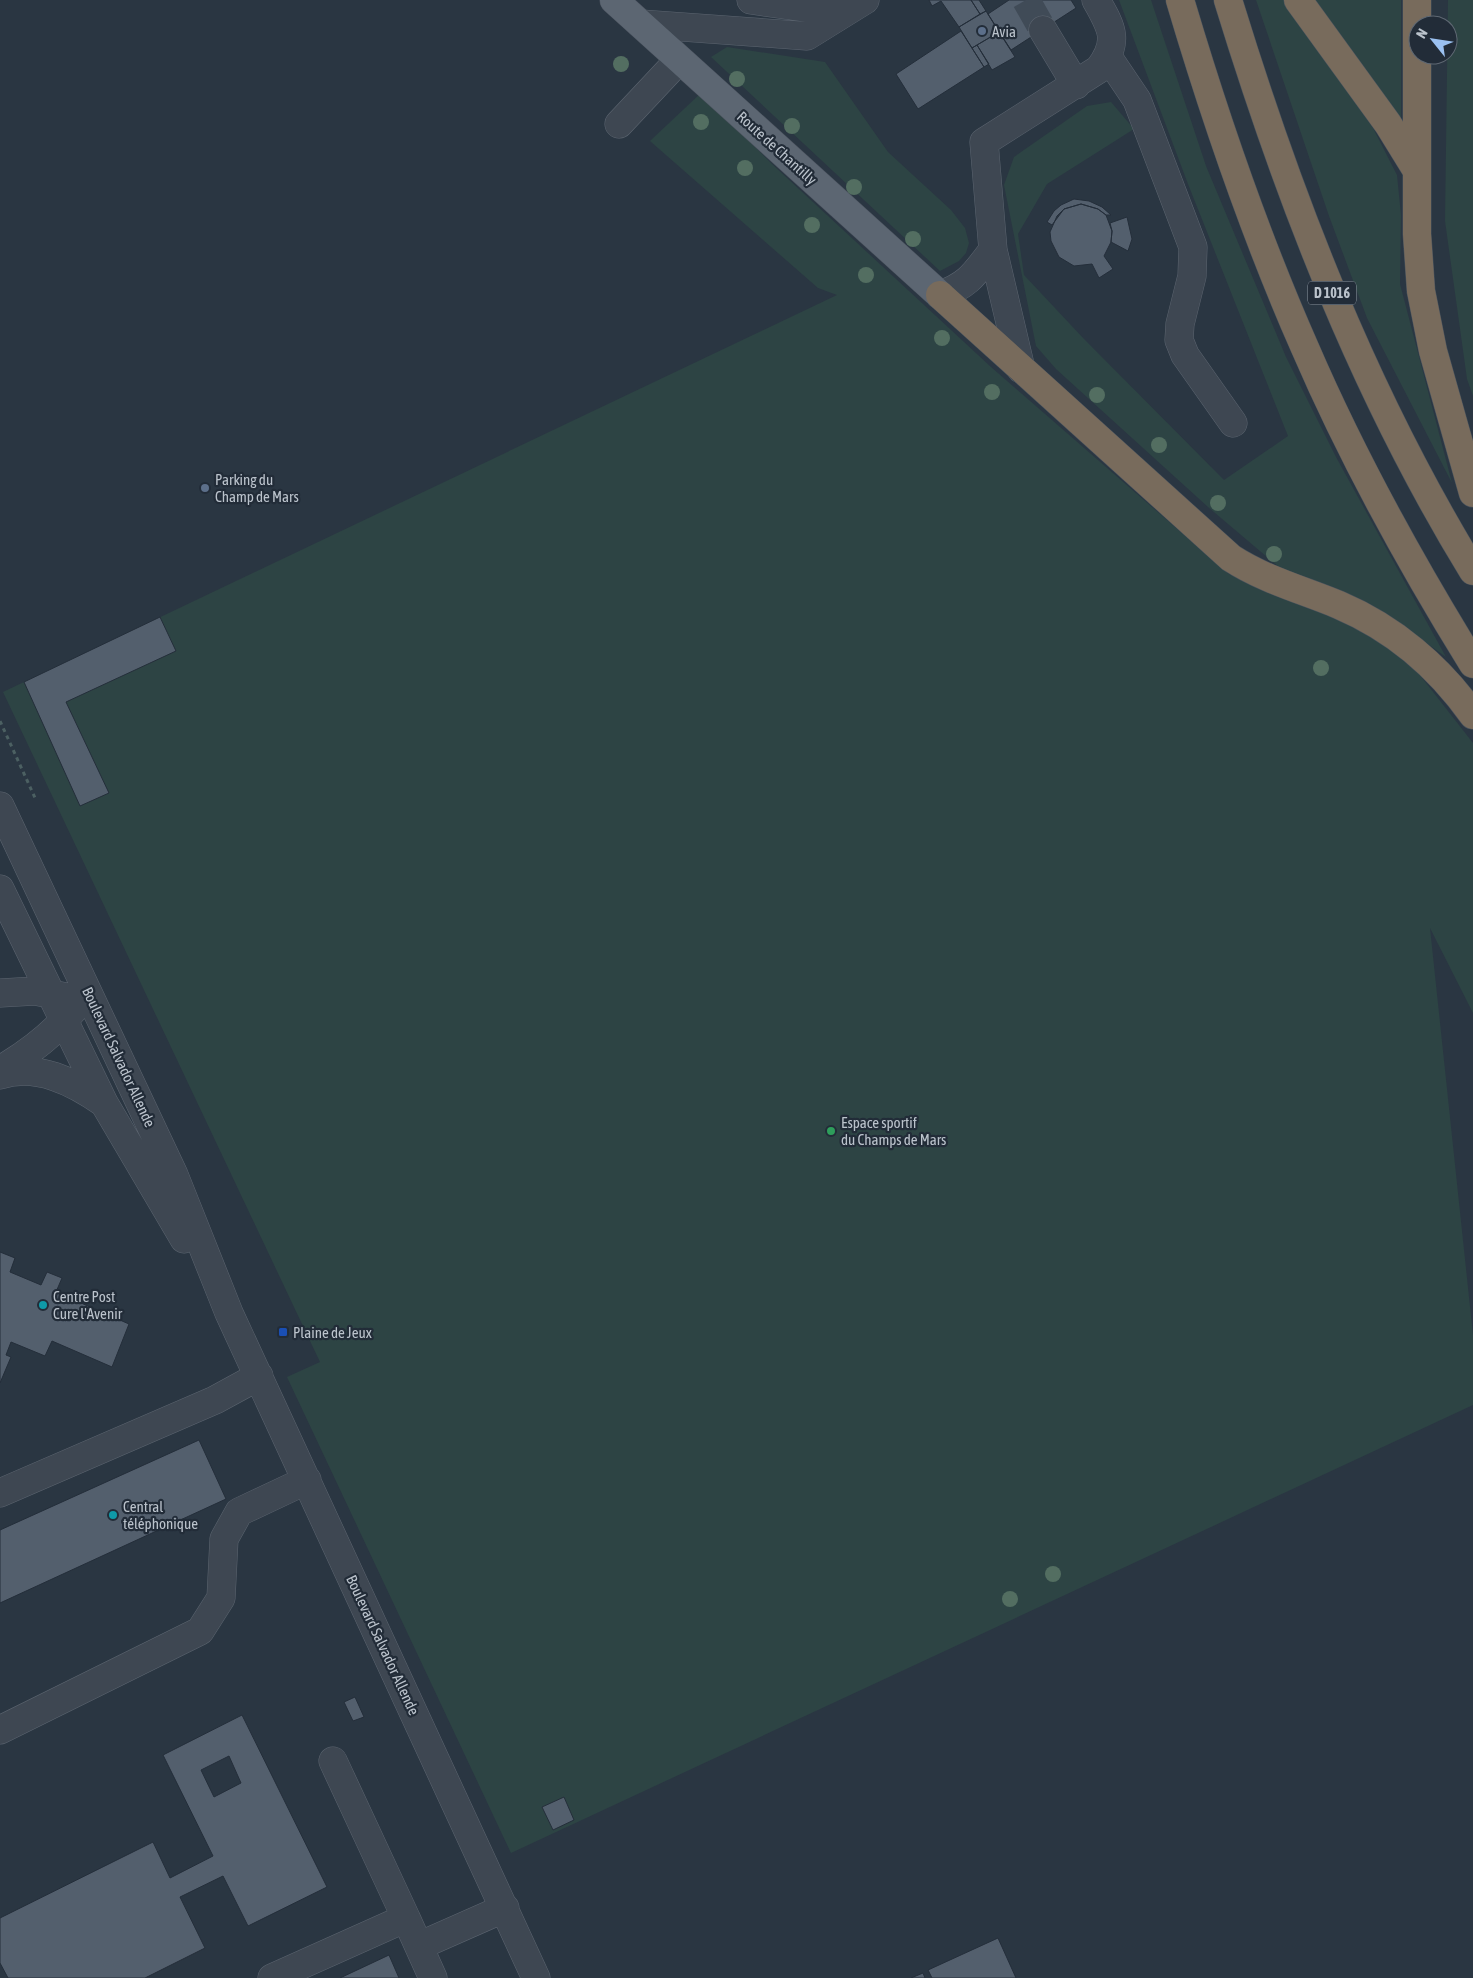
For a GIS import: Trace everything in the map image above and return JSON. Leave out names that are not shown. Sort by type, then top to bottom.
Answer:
[{"type":"highway","name":"D 1016","points":[[1180,0],[1230,160],[1304,347],[1363,472],[1399,538],[1473,664]]},
{"type":"highway","name":"D 1016","points":[[1228,0],[1282,168],[1359,358],[1426,490],[1473,571]]},
{"type":"highway","points":[[1298,0],[1388,124],[1417,171]]},
{"type":"highway","points":[[1418,0],[1417,234],[1422,301],[1438,369],[1473,493]]},
{"type":"highway","points":[[940,295],[1231,558],[1263,576],[1340,605],[1378,625],[1432,665],[1447,680],[1473,714]]},
{"type":"main road","name":"Route de Chantilly","points":[[614,0],[940,295]]},
{"type":"street","points":[[751,0],[854,7]]},
{"type":"street","points":[[1021,369],[993,250],[984,142],[1099,69],[1108,57],[1112,46],[1112,33],[1096,0]]},
{"type":"street","points":[[641,24],[807,36],[854,7]]},
{"type":"street","points":[[1043,30],[1076,84]]},
{"type":"street","points":[[1108,57],[1136,100],[1194,247],[1192,276],[1180,324],[1180,340],[1185,355],[1233,423]]},
{"type":"street","points":[[619,124],[679,60]]},
{"type":"street","points":[[940,295],[954,290],[969,281],[993,250]]},
{"type":"street","name":"Boulevard Salvador Allende","points":[[0,806],[81,1005],[174,1175],[229,1313],[536,1978]]},
{"type":"street","name":"Boulevard Salvador Allende","points":[[1,894],[51,994],[81,1005]]},
{"type":"street","points":[[0,993],[35,991],[51,994]]},
{"type":"street","points":[[0,1070],[40,1045],[81,1005]]},
{"type":"street","name":"Boulevard Salvador Allende","points":[[81,1005],[104,1103],[229,1313]]},
{"type":"street","points":[[0,1075],[22,1071],[56,1076],[88,1091],[104,1103]]},
{"type":"street","points":[[0,1493],[215,1400],[259,1376]]},
{"type":"street","points":[[0,1730],[200,1630],[221,1598],[224,1539],[239,1512],[307,1480]]},
{"type":"street","points":[[333,1761],[433,1978]]},
{"type":"street","points":[[418,1946],[505,1908]]},
{"type":"street","points":[[272,1978],[406,1918]]},
{"type":"green space","points":[[1119,0],[1151,0],[1206,166],[1286,357],[1336,457],[1446,657],[1397,622],[1280,568],[1208,507],[1056,369],[1036,346],[1004,185],[1014,157],[1087,106],[1111,102],[1134,129],[1047,184],[1018,234],[1024,275],[1084,339],[1224,480],[1288,436],[1188,184]]},
{"type":"green space","points":[[1256,0],[1284,0],[1373,128],[1397,175],[1401,215],[1400,284],[1452,483],[1367,318],[1329,216]]},
{"type":"green space","points":[[1311,0],[1401,0],[1401,120]]},
{"type":"green space","points":[[1448,0],[1473,0],[1473,396],[1467,379],[1445,221],[1447,65],[1458,65],[1458,15],[1448,15]]},
{"type":"green space","points":[[727,47],[825,62],[888,152],[951,210],[965,228],[969,243],[966,253],[959,261],[940,271],[711,57]]},
{"type":"green space","name":"Espace sportif du Champs de Mars","points":[[701,93],[773,165],[991,367],[1229,574],[1294,599],[1370,632],[1419,674],[1473,743],[1473,1013],[1430,928],[1473,1335],[1473,1405],[511,1853],[287,1377],[320,1362],[3,692],[837,295],[818,288],[650,141]]},
{"type":"building","points":[[929,0],[971,0],[980,14],[959,27],[941,1],[932,6]]},
{"type":"building","points":[[971,0],[979,0],[986,11],[980,14]]},
{"type":"building","points":[[1009,0],[1071,0],[1076,8],[1011,50],[988,14]]},
{"type":"building","points":[[986,11],[999,32],[972,48],[959,27]]},
{"type":"building","points":[[961,31],[984,67],[918,109],[896,74]]},
{"type":"building","points":[[999,32],[1015,57],[992,70],[977,45]]},
{"type":"building","points":[[977,45],[989,64],[984,67],[972,48]]},
{"type":"building","points":[[1074,199],[1089,201],[1102,207],[1111,215],[1106,215],[1098,209],[1081,204],[1064,209],[1052,225],[1047,222],[1054,211],[1061,205]]},
{"type":"building","points":[[1081,204],[1098,209],[1106,215],[1112,231],[1111,242],[1104,256],[1113,269],[1099,278],[1092,264],[1074,266],[1059,257],[1051,241],[1050,232],[1057,216],[1064,209]]},
{"type":"building","points":[[1127,217],[1132,239],[1128,251],[1111,242],[1112,231],[1110,223]]},
{"type":"building","points":[[160,617],[176,651],[66,702],[109,793],[80,806],[24,682]]},
{"type":"building","name":"Centre Post Cure l'Avenir","points":[[0,1252],[15,1258],[10,1272],[41,1285],[47,1272],[62,1278],[56,1292],[129,1324],[112,1367],[52,1341],[45,1356],[11,1342],[6,1355],[11,1357],[0,1383]]},
{"type":"building","name":"Central téléphonique","points":[[199,1440],[226,1499],[0,1603],[0,1530]]},
{"type":"building","points":[[355,1697],[364,1717],[353,1721],[344,1702]]},
{"type":"building","points":[[242,1715],[327,1887],[248,1926],[223,1876],[180,1897],[205,1948],[145,1978],[8,1978],[0,1963],[0,1918],[153,1842],[170,1878],[213,1856],[163,1755]],"holes":[[[229,1756],[241,1783],[214,1797],[201,1770]]]},
{"type":"building","points":[[564,1797],[574,1820],[553,1830],[542,1807]]},
{"type":"building","points":[[998,1938],[1016,1978],[932,1978],[928,1970]]},
{"type":"building","points":[[389,1955],[399,1978],[340,1978]]},
{"type":"building","points":[[923,1973],[925,1978],[911,1978]]},
{"type":"tunnel","points":[[1026,0],[1043,30]]},
{"type":"place","name":"Avia","points":[[982,31]]},
{"type":"place","name":"Parking du Champ de Mars","points":[[205,488]]},
{"type":"place","name":"Espace sportif du Champs de Mars","points":[[831,1131]]},
{"type":"place","name":"Centre Post Cure l'Avenir","points":[[43,1305]]},
{"type":"place","name":"Plaine de Jeux","points":[[283,1332]]},
{"type":"place","name":"Central téléphonique","points":[[113,1515]]}]
